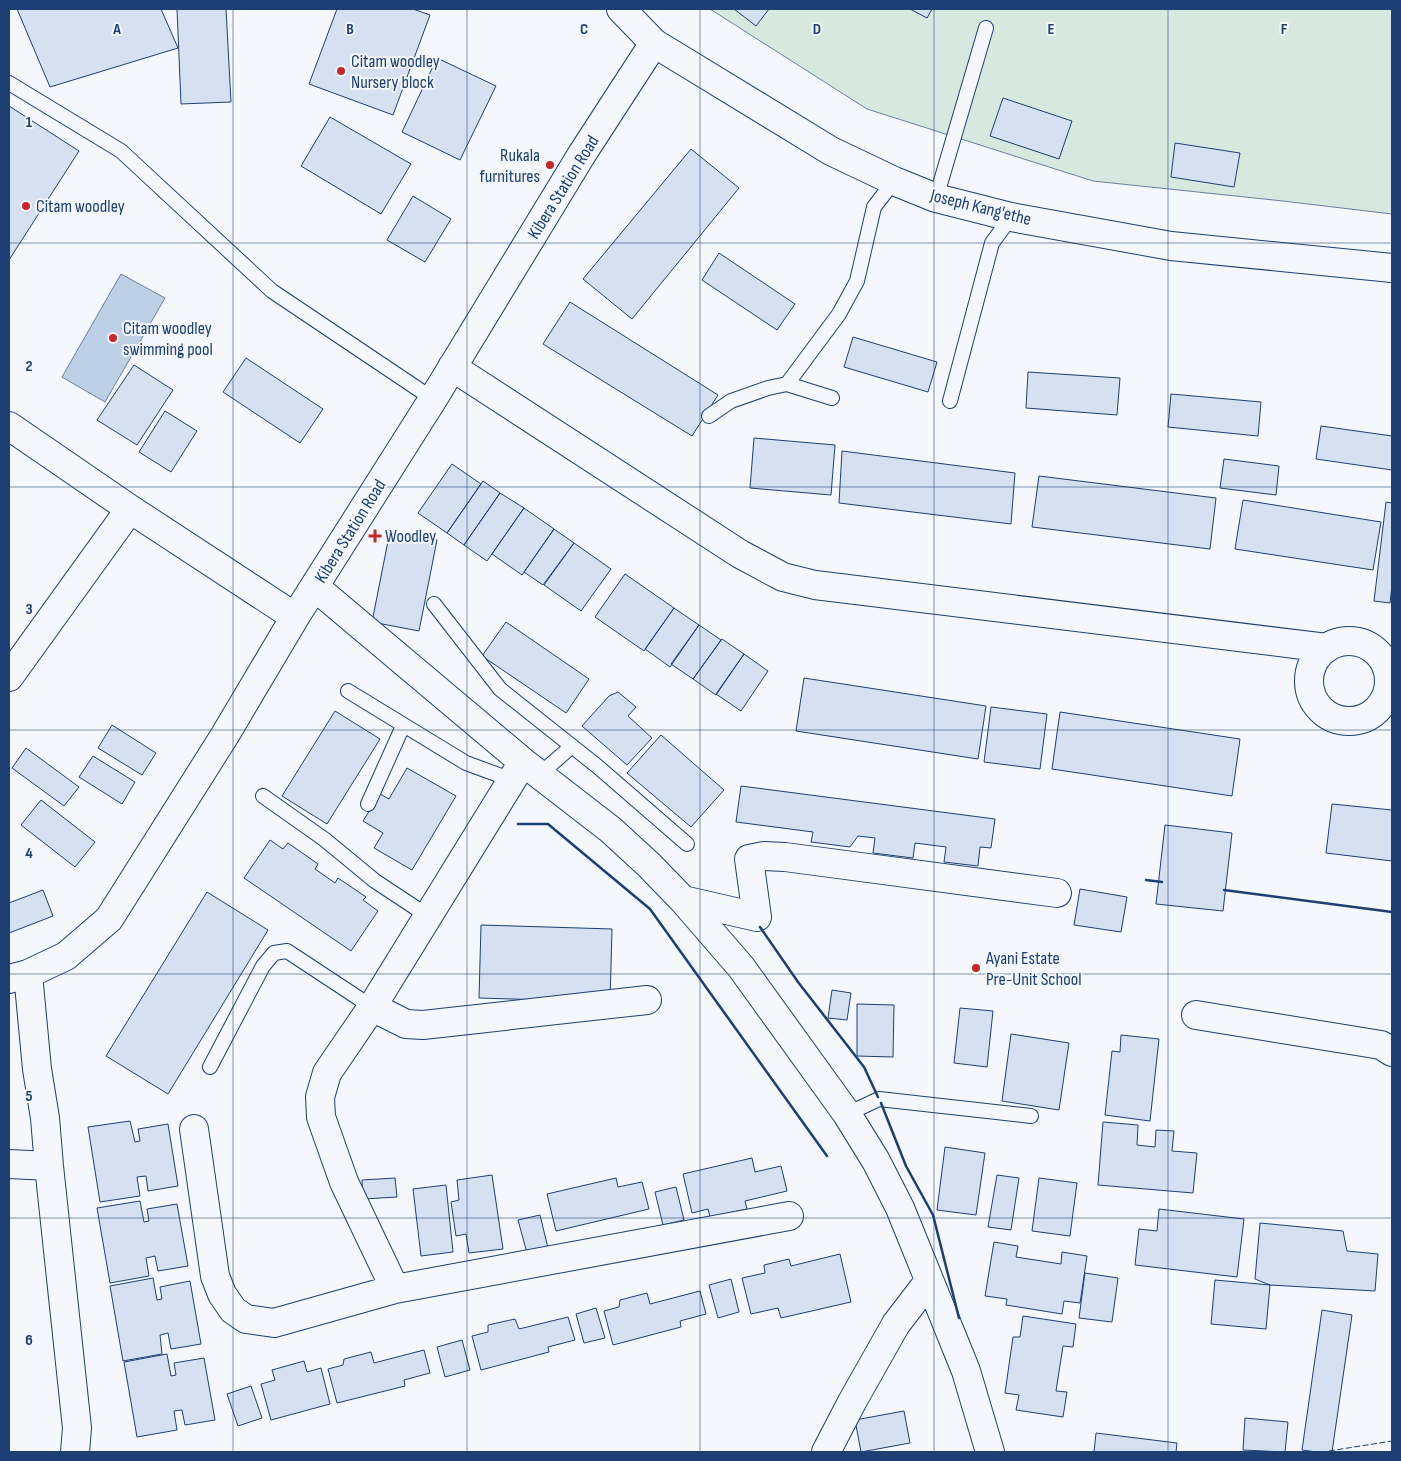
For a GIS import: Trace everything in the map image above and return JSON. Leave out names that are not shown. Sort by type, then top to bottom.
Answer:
[{"type":"street","name":"Joseph Kang'ethe","points":[[621,9],[654,43],[831,151],[894,181],[936,198],[1011,217],[1171,246],[1392,268]]},
{"type":"street","name":"Kibera Station Road","points":[[18,977],[66,956],[109,919],[226,735],[295,617],[433,399],[582,154],[654,43]]},
{"type":"street","points":[[452,367],[740,554],[783,577],[816,585],[1327,648]]},
{"type":"street","points":[[9,426],[130,509],[295,617]]},
{"type":"street","points":[[9,677],[130,509]]},
{"type":"street","points":[[315,587],[525,772],[612,830],[650,865],[683,900],[741,967],[847,1114],[876,1161],[900,1208],[966,1370],[990,1452]]},
{"type":"street","points":[[395,1288],[344,1182],[321,1117],[320,1097],[327,1073],[372,1007],[428,916],[525,772]]},
{"type":"street","points":[[683,900],[757,917],[749,858],[764,856],[785,857],[1057,893]]},
{"type":"street","points":[[18,977],[45,1118],[78,1428],[75,1452]]},
{"type":"street","points":[[372,1007],[406,1024],[423,1025],[647,1000]]},
{"type":"street","points":[[1196,1015],[1381,1045],[1392,1052]]},
{"type":"street","points":[[194,1130],[215,1276],[222,1294],[233,1310],[246,1319],[274,1323],[395,1288],[789,1216]]},
{"type":"street","points":[[9,1164],[49,1166]]},
{"type":"street","points":[[826,1452],[896,1324],[929,1281]]},
{"type":"lane","points":[[936,198],[986,28]]},
{"type":"lane","points":[[9,83],[121,151],[272,291],[433,399]]},
{"type":"lane","points":[[787,384],[839,314],[857,281],[874,207],[894,181]]},
{"type":"lane","points":[[950,401],[992,243],[1011,217]]},
{"type":"lane","points":[[710,416],[732,401],[768,388],[787,384],[832,398]]},
{"type":"lane","points":[[434,604],[500,689],[572,746],[687,844]]},
{"type":"lane","points":[[348,691],[466,763],[525,772],[572,746]]},
{"type":"lane","points":[[368,804],[403,726]]},
{"type":"lane","points":[[263,796],[324,839],[382,885],[428,916]]},
{"type":"lane","points":[[210,1067],[263,966],[274,953],[287,951],[372,1007]]},
{"type":"lane","points":[[847,1114],[879,1099],[1031,1116]]},
{"type":"shaded area","points":[[710,9],[1392,9],[1392,214],[1093,181],[867,109]]},
{"type":"water","name":"Citam woodley swimming pool","points":[[121,274],[165,298],[105,402],[62,377]]},
{"type":"building","points":[[17,9],[161,9],[178,48],[50,87]]},
{"type":"building","points":[[177,9],[226,9],[231,102],[181,104]]},
{"type":"building","points":[[337,9],[413,9],[430,15],[393,115],[309,84]]},
{"type":"building","points":[[734,9],[769,9],[756,26]]},
{"type":"building","points":[[910,9],[932,9],[927,18]]},
{"type":"building","points":[[437,58],[496,86],[460,160],[402,132]]},
{"type":"building","points":[[1003,98],[1072,121],[1059,159],[990,136]]},
{"type":"building","name":"Citam woodley","points":[[9,106],[79,151],[9,260]]},
{"type":"building","points":[[330,117],[411,164],[381,214],[301,166]]},
{"type":"building","points":[[1175,143],[1240,153],[1234,187],[1171,177]]},
{"type":"building","points":[[691,149],[739,188],[632,319],[583,279]]},
{"type":"building","points":[[413,196],[451,219],[425,262],[387,240]]},
{"type":"building","points":[[719,253],[795,304],[777,330],[702,280]]},
{"type":"building","points":[[570,302],[718,395],[692,436],[543,344]]},
{"type":"building","points":[[853,337],[937,362],[928,392],[844,367]]},
{"type":"building","points":[[246,358],[323,409],[300,443],[223,392]]},
{"type":"building","points":[[134,365],[173,390],[137,445],[97,420]]},
{"type":"building","points":[[1028,372],[1120,378],[1117,415],[1026,408]]},
{"type":"building","points":[[1171,394],[1261,402],[1258,436],[1168,427]]},
{"type":"building","points":[[165,411],[197,431],[171,472],[139,452]]},
{"type":"building","points":[[1321,426],[1392,436],[1392,470],[1316,459]]},
{"type":"building","points":[[754,438],[835,445],[831,495],[750,488]]},
{"type":"building","points":[[842,451],[1015,473],[1011,524],[839,503]]},
{"type":"building","points":[[1224,459],[1279,466],[1276,495],[1220,488]]},
{"type":"building","points":[[452,464],[481,484],[447,533],[418,513]]},
{"type":"building","points":[[1039,476],[1216,498],[1210,549],[1032,527]]},
{"type":"building","points":[[483,481],[500,493],[464,545],[447,533]]},
{"type":"building","points":[[500,493],[524,508],[487,561],[464,545]]},
{"type":"building","points":[[1243,500],[1381,522],[1373,570],[1235,549]]},
{"type":"building","points":[[1386,502],[1392,503],[1392,585],[1390,603],[1374,601]]},
{"type":"building","points":[[524,508],[554,529],[522,575],[492,554]]},
{"type":"building","points":[[554,529],[574,543],[543,585],[524,572]]},
{"type":"building","points":[[390,531],[437,540],[419,631],[372,622]]},
{"type":"building","points":[[574,543],[611,569],[581,611],[544,585]]},
{"type":"building","points":[[625,574],[674,608],[644,651],[595,617]]},
{"type":"building","points":[[674,608],[699,625],[670,667],[645,649]]},
{"type":"building","points":[[506,622],[589,679],[566,713],[482,656]]},
{"type":"building","points":[[699,625],[721,640],[693,679],[671,664]]},
{"type":"building","points":[[722,639],[744,654],[716,695],[693,679]]},
{"type":"building","points":[[744,654],[768,671],[741,711],[716,694]]},
{"type":"building","points":[[804,678],[986,706],[978,759],[796,731]]},
{"type":"building","points":[[618,692],[636,707],[628,716],[652,738],[627,765],[582,726],[609,696]]},
{"type":"building","points":[[991,707],[1047,714],[1040,769],[984,762]]},
{"type":"building","points":[[335,711],[380,739],[327,824],[282,796]]},
{"type":"building","points":[[1060,712],[1240,739],[1232,796],[1052,769]]},
{"type":"building","points":[[112,725],[156,753],[142,775],[98,748]]},
{"type":"building","points":[[661,735],[724,790],[691,827],[627,773]]},
{"type":"building","points":[[26,748],[79,787],[64,806],[12,768]]},
{"type":"building","points":[[93,756],[135,782],[122,804],[79,777]]},
{"type":"building","points":[[407,768],[456,796],[412,870],[374,848],[383,833],[363,821],[380,794],[389,799]]},
{"type":"building","points":[[741,786],[995,819],[991,848],[980,847],[978,866],[944,862],[946,847],[915,843],[913,858],[873,853],[875,838],[858,836],[850,847],[811,842],[813,832],[736,822]]},
{"type":"building","points":[[41,800],[95,842],[75,867],[21,825]]},
{"type":"building","points":[[1332,804],[1392,810],[1392,861],[1326,853]]},
{"type":"building","points":[[1165,825],[1232,833],[1223,911],[1156,904]]},
{"type":"building","points":[[270,840],[283,849],[288,843],[318,864],[315,869],[335,883],[338,878],[366,897],[363,900],[378,911],[351,951],[244,878]]},
{"type":"building","points":[[1080,889],[1127,897],[1121,932],[1074,925]]},
{"type":"building","points":[[43,890],[53,916],[9,933],[9,903]]},
{"type":"building","points":[[207,892],[268,930],[168,1094],[106,1056]]},
{"type":"building","points":[[481,925],[612,929],[610,1002],[479,998]]},
{"type":"building","points":[[832,990],[851,993],[847,1020],[828,1018]]},
{"type":"building","points":[[857,1004],[894,1005],[893,1057],[857,1056]]},
{"type":"building","points":[[960,1008],[993,1011],[987,1067],[954,1063]]},
{"type":"building","points":[[1011,1034],[1069,1043],[1059,1110],[1002,1101]]},
{"type":"building","points":[[1121,1035],[1159,1039],[1150,1121],[1105,1115],[1112,1051],[1120,1052]]},
{"type":"building","points":[[130,1121],[135,1142],[140,1141],[138,1129],[168,1124],[178,1186],[148,1191],[146,1176],[137,1177],[140,1196],[100,1202],[88,1127]]},
{"type":"building","points":[[1103,1122],[1138,1125],[1137,1145],[1155,1147],[1156,1130],[1174,1131],[1172,1151],[1197,1153],[1193,1193],[1098,1185]]},
{"type":"building","points":[[945,1147],[985,1153],[976,1215],[937,1210]]},
{"type":"building","points":[[752,1158],[755,1172],[781,1166],[787,1191],[745,1201],[747,1209],[710,1217],[708,1209],[692,1213],[683,1174]]},
{"type":"building","points":[[492,1175],[503,1249],[469,1253],[466,1234],[456,1236],[451,1202],[459,1200],[457,1180]]},
{"type":"building","points":[[997,1175],[1019,1178],[1011,1230],[988,1227]]},
{"type":"building","points":[[395,1178],[397,1197],[363,1199],[362,1180]]},
{"type":"building","points":[[616,1178],[618,1187],[642,1182],[649,1209],[556,1231],[547,1194]]},
{"type":"building","points":[[1039,1178],[1077,1183],[1070,1236],[1032,1231]]},
{"type":"building","points":[[446,1185],[453,1252],[421,1256],[413,1189]]},
{"type":"building","points":[[676,1187],[684,1220],[663,1225],[655,1192]]},
{"type":"building","points":[[140,1201],[144,1222],[149,1221],[147,1209],[177,1204],[188,1266],[158,1271],[155,1256],[146,1258],[149,1276],[110,1283],[97,1208]]},
{"type":"building","points":[[1159,1209],[1244,1219],[1237,1277],[1135,1265],[1139,1229],[1157,1231]]},
{"type":"building","points":[[540,1215],[548,1248],[527,1253],[518,1220]]},
{"type":"building","points":[[1260,1223],[1343,1231],[1347,1251],[1378,1254],[1375,1291],[1270,1285],[1255,1279]]},
{"type":"building","points":[[994,1242],[1018,1246],[1016,1257],[1061,1264],[1062,1252],[1087,1256],[1080,1303],[1064,1301],[1062,1314],[1006,1305],[1007,1299],[985,1296]]},
{"type":"building","points":[[840,1254],[851,1302],[781,1318],[778,1308],[751,1314],[742,1278],[765,1273],[764,1265],[789,1259],[791,1266]]},
{"type":"building","points":[[1085,1273],[1118,1278],[1112,1322],[1079,1318]]},
{"type":"building","points":[[153,1278],[157,1300],[162,1299],[160,1287],[190,1281],[201,1344],[171,1349],[168,1333],[160,1335],[162,1354],[123,1361],[110,1286]]},
{"type":"building","points":[[731,1279],[739,1312],[718,1318],[709,1285]]},
{"type":"building","points":[[1215,1280],[1270,1285],[1266,1329],[1211,1324]]},
{"type":"building","points":[[700,1291],[706,1314],[680,1321],[681,1327],[613,1345],[604,1311],[619,1307],[620,1300],[647,1293],[650,1304]]},
{"type":"building","points":[[596,1308],[605,1338],[584,1343],[576,1314]]},
{"type":"building","points":[[1322,1310],[1352,1315],[1332,1452],[1302,1450]]},
{"type":"building","points":[[1023,1316],[1076,1324],[1073,1347],[1063,1346],[1056,1391],[1067,1392],[1063,1417],[1016,1410],[1019,1395],[1005,1393],[1013,1337],[1020,1337]]},
{"type":"building","points":[[568,1317],[575,1340],[548,1347],[549,1352],[481,1370],[472,1336],[488,1332],[488,1325],[515,1319],[519,1329]]},
{"type":"building","points":[[462,1340],[470,1370],[445,1377],[437,1347]]},
{"type":"building","points":[[424,1350],[430,1373],[404,1380],[405,1386],[337,1403],[328,1369],[343,1365],[344,1359],[371,1352],[374,1363]]},
{"type":"building","points":[[167,1354],[171,1376],[176,1375],[174,1363],[204,1358],[215,1420],[185,1425],[182,1410],[174,1411],[177,1430],[137,1437],[124,1362]]},
{"type":"building","points":[[304,1361],[307,1372],[321,1368],[330,1404],[271,1420],[261,1384],[275,1380],[272,1370]]},
{"type":"building","points":[[251,1386],[262,1418],[238,1426],[227,1394]]},
{"type":"building","points":[[904,1411],[910,1443],[861,1452],[855,1420]]},
{"type":"building","points":[[1245,1418],[1288,1422],[1285,1452],[1243,1450]]},
{"type":"building","points":[[1096,1433],[1177,1443],[1176,1452],[1094,1452]]},
{"type":"fence","points":[[1329,1451],[1392,1441]]},
{"type":"wall","points":[[518,824],[548,824],[650,909],[827,1156]]},
{"type":"wall","points":[[1146,880],[1162,882]]},
{"type":"wall","points":[[1224,890],[1392,912]]},
{"type":"wall","points":[[760,927],[798,982],[864,1067],[878,1097]]},
{"type":"wall","points":[[881,1103],[906,1166],[933,1215],[959,1318]]},
{"type":"place","name":"Citam woodley Nursery block","points":[[341,71]]},
{"type":"place","name":"Rukala furnitures","points":[[550,165]]},
{"type":"place","name":"Citam woodley","points":[[26,206]]},
{"type":"place","name":"Citam woodley swimming pool","points":[[113,338]]},
{"type":"place","name":"Woodley","points":[[375,536]]},
{"type":"place","name":"Ayani Estate Pre-Unit School","points":[[976,968]]}]
